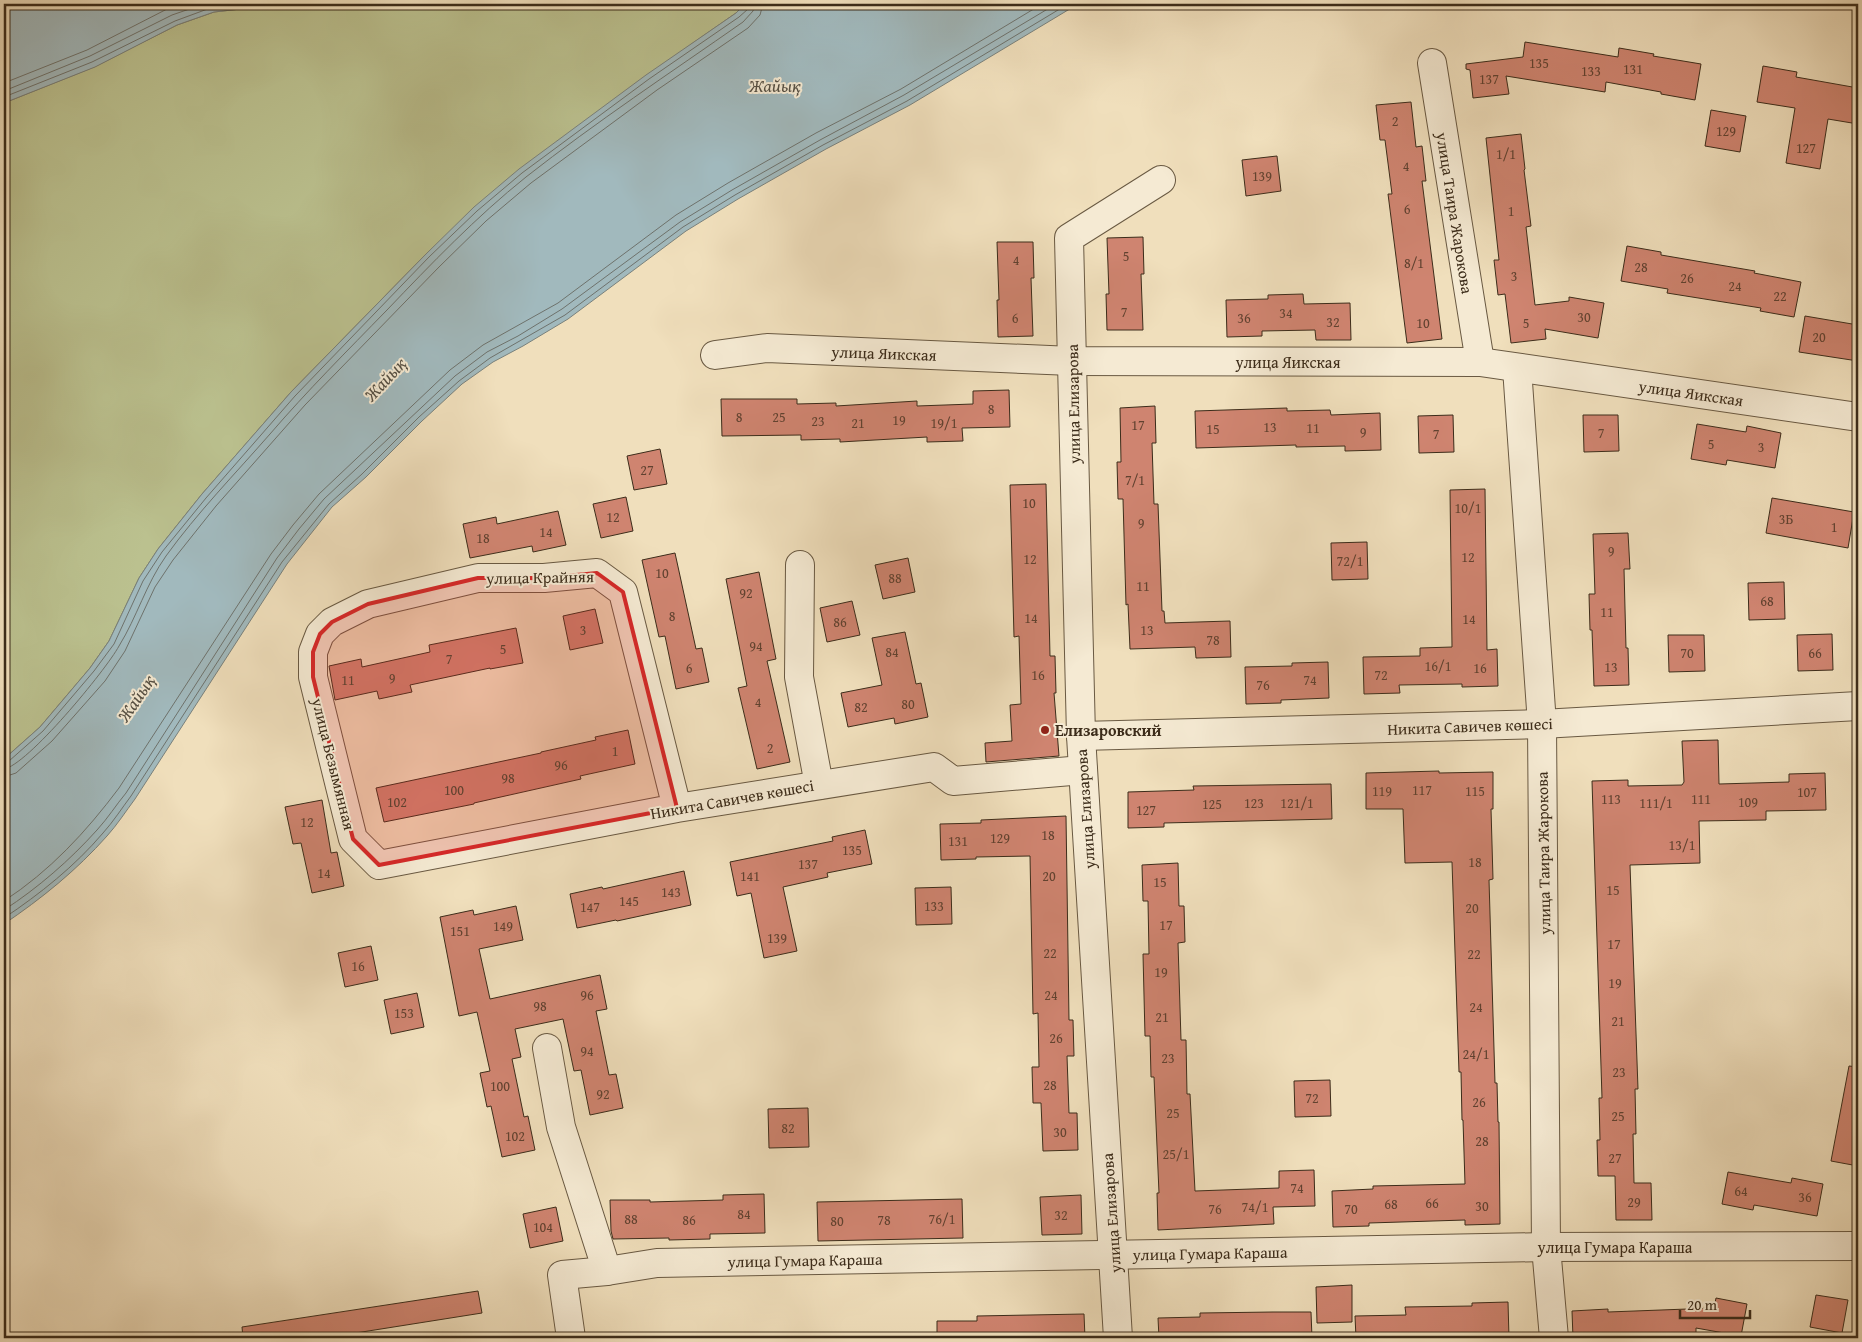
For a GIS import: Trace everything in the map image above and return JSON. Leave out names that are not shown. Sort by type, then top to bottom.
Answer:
[{"type":"street","name":"улица Таира Жарокова","points":[[1432,63],[1480,362]]},
{"type":"street","name":"улица Елизарова","points":[[1118,1338],[1080,736],[1069,238],[1161,180]]},
{"type":"street","name":"улица Яикская","points":[[715,355],[768,348],[1072,361],[1480,362],[1858,417]]},
{"type":"street","name":"улица Таира Жарокова","points":[[1517,368],[1542,724],[1546,1248],[1554,1338]]},
{"type":"street","points":[[800,565],[799,677],[819,784]]},
{"type":"street","name":"улица Крайняя","points":[[313,652],[320,634],[332,622],[368,604],[478,578],[544,578],[597,573],[623,592],[676,808]]},
{"type":"street","name":"улица Безымянная","points":[[313,652],[313,677],[352,839],[379,865]]},
{"type":"street","name":"Никита Савичев көшесі","points":[[1080,736],[1542,724],[1858,706]]},
{"type":"street","name":"Никита Савичев көшесі","points":[[379,865],[676,808],[934,767],[953,781],[1083,770]]},
{"type":"street","points":[[547,1048],[561,1127],[607,1271]]},
{"type":"street","name":"улица Гумара Караша","points":[[571,1338],[562,1275],[607,1271],[658,1262],[1546,1248],[1858,1246]]},
{"type":"highlighted area","points":[[597,573],[623,592],[677,808],[379,865],[353,839],[313,677],[313,652],[320,634],[332,622],[368,604],[478,578],[544,578]]},
{"type":"green space","points":[[285,4],[745,4],[736,13],[693,43],[426,254],[291,392],[202,494],[158,549],[139,578],[109,641],[90,668],[40,727],[4,759],[4,103],[94,67],[177,25],[214,12]]},
{"type":"water","points":[[4,4],[285,4],[214,12],[177,25],[95,67],[4,103]]},
{"type":"water","name":"Жайық","points":[[745,4],[1078,4],[910,105],[826,149],[686,231],[568,319],[493,362],[462,384],[366,477],[332,507],[287,564],[135,799],[111,832],[58,883],[4,924],[4,759],[40,727],[90,668],[109,641],[139,578],[158,549],[202,494],[291,392],[474,207],[519,169],[646,75],[736,13]]},
{"type":"building","points":[[1525,42],[1618,57],[1619,48],[1701,64],[1695,100],[1606,82],[1605,92],[1506,76],[1509,94],[1473,98],[1470,70],[1466,69],[1466,64],[1523,57]]},
{"type":"building","points":[[1763,66],[1797,72],[1796,77],[1858,88],[1858,124],[1828,119],[1820,169],[1786,163],[1795,108],[1757,102]]},
{"type":"building","points":[[1411,102],[1416,147],[1422,146],[1426,181],[1422,181],[1442,339],[1407,343],[1388,194],[1392,194],[1385,140],[1380,140],[1376,105]]},
{"type":"building","points":[[1711,110],[1746,116],[1740,152],[1705,146]]},
{"type":"building","points":[[1521,134],[1531,226],[1526,227],[1535,305],[1569,301],[1569,297],[1604,303],[1598,338],[1545,329],[1546,339],[1511,343],[1505,294],[1498,295],[1494,260],[1499,260],[1486,138]]},
{"type":"building","points":[[1277,156],[1281,191],[1246,196],[1242,160]]},
{"type":"building","points":[[1143,237],[1144,274],[1141,274],[1143,330],[1107,330],[1106,294],[1109,294],[1107,238]]},
{"type":"building","points":[[997,242],[1033,242],[1034,278],[1031,278],[1033,336],[998,337]]},
{"type":"building","points":[[1627,246],[1661,252],[1661,255],[1755,271],[1754,273],[1801,282],[1794,317],[1760,311],[1761,308],[1667,293],[1668,289],[1621,281]]},
{"type":"building","points":[[1303,294],[1304,304],[1350,303],[1351,340],[1316,340],[1315,330],[1262,331],[1262,336],[1227,337],[1226,300],[1268,299],[1268,295]]},
{"type":"building","points":[[1805,316],[1858,325],[1858,361],[1799,352]]},
{"type":"building","points":[[1009,390],[1010,427],[962,428],[963,441],[927,442],[927,437],[840,442],[840,439],[801,440],[801,435],[722,436],[721,399],[797,399],[797,404],[836,403],[836,406],[917,401],[917,406],[973,404],[973,391]]},
{"type":"building","points":[[1155,406],[1156,443],[1152,443],[1154,504],[1158,504],[1162,611],[1164,611],[1165,623],[1230,621],[1231,657],[1196,658],[1195,647],[1130,649],[1128,604],[1126,605],[1123,499],[1118,499],[1117,462],[1121,462],[1120,408]]},
{"type":"building","points":[[1287,408],[1287,411],[1330,410],[1331,415],[1380,413],[1381,450],[1345,451],[1345,446],[1296,447],[1296,445],[1196,448],[1195,411]]},
{"type":"building","points":[[1453,415],[1454,452],[1419,453],[1418,416]]},
{"type":"building","points":[[1583,415],[1618,415],[1619,451],[1584,452]]},
{"type":"building","points":[[1697,424],[1746,432],[1747,426],[1781,433],[1775,468],[1727,460],[1726,465],[1691,459]]},
{"type":"building","points":[[660,449],[667,484],[634,490],[627,456]]},
{"type":"building","points":[[1046,484],[1050,656],[1055,656],[1056,693],[1054,693],[1059,756],[986,762],[985,743],[1012,741],[1010,705],[1021,704],[1019,636],[1014,637],[1010,485]]},
{"type":"building","points":[[1485,489],[1487,650],[1497,649],[1498,686],[1462,687],[1462,684],[1399,685],[1400,693],[1364,694],[1363,657],[1420,656],[1420,648],[1452,647],[1450,490]]},
{"type":"building","points":[[626,497],[633,531],[601,538],[593,504]]},
{"type":"building","points":[[1772,498],[1854,512],[1848,548],[1766,533]]},
{"type":"building","points":[[558,511],[566,545],[533,552],[532,546],[470,558],[463,524],[496,517],[497,524]]},
{"type":"building","points":[[1628,533],[1630,569],[1624,569],[1629,685],[1594,686],[1589,594],[1595,594],[1593,534]]},
{"type":"building","points":[[1367,542],[1368,579],[1332,580],[1331,543]]},
{"type":"building","points":[[675,553],[696,649],[702,648],[709,682],[676,689],[665,636],[659,637],[642,560]]},
{"type":"building","points":[[908,558],[915,592],[883,599],[875,565]]},
{"type":"building","points":[[759,572],[776,659],[767,661],[790,762],[757,769],[738,688],[747,686],[726,579]]},
{"type":"building","points":[[1784,582],[1785,619],[1749,620],[1748,583]]},
{"type":"building","points":[[852,601],[860,635],[827,642],[820,608]]},
{"type":"building","points":[[595,609],[603,643],[570,650],[563,616]]},
{"type":"building","points":[[516,628],[523,663],[410,685],[412,692],[379,699],[377,691],[335,700],[329,666],[361,659],[362,667],[430,652],[429,645]]},
{"type":"building","points":[[905,632],[916,684],[921,683],[928,717],[895,724],[894,718],[848,727],[841,693],[882,685],[872,638]]},
{"type":"building","points":[[1832,634],[1833,670],[1798,671],[1797,635]]},
{"type":"building","points":[[1668,635],[1704,635],[1705,671],[1669,672]]},
{"type":"building","points":[[1328,662],[1329,698],[1281,700],[1281,703],[1246,704],[1245,667],[1292,666],[1292,663]]},
{"type":"building","points":[[628,730],[635,764],[580,776],[581,779],[474,804],[384,822],[376,788],[541,753],[596,740],[595,737]]},
{"type":"building","points":[[1718,740],[1719,784],[1789,782],[1789,774],[1825,773],[1826,810],[1766,811],[1766,820],[1699,821],[1700,863],[1630,865],[1638,1089],[1635,1089],[1636,1134],[1633,1134],[1634,1183],[1651,1183],[1652,1220],[1616,1220],[1615,1176],[1598,1176],[1597,1140],[1600,1140],[1599,1098],[1602,1098],[1592,781],[1628,780],[1628,786],[1682,785],[1684,782],[1682,741]]},
{"type":"building","points":[[1439,771],[1439,773],[1493,772],[1493,809],[1491,809],[1493,879],[1489,880],[1495,1083],[1497,1083],[1499,1122],[1500,1224],[1465,1225],[1465,1220],[1369,1223],[1369,1226],[1333,1227],[1332,1191],[1373,1189],[1373,1186],[1465,1184],[1452,862],[1405,863],[1403,809],[1366,809],[1366,773]]},
{"type":"building","points":[[1331,784],[1332,819],[1164,823],[1164,827],[1128,828],[1128,792],[1194,790],[1193,786]]},
{"type":"building","points":[[322,800],[331,853],[337,852],[344,886],[312,893],[301,843],[293,844],[285,807]]},
{"type":"building","points":[[1066,816],[1069,1020],[1073,1020],[1074,1056],[1067,1056],[1069,1113],[1077,1113],[1078,1150],[1043,1151],[1041,1103],[1033,1103],[1032,1067],[1039,1067],[1038,1013],[1033,1014],[1030,856],[941,860],[940,824],[981,823],[981,820]]},
{"type":"building","points":[[865,830],[872,864],[827,873],[828,877],[783,887],[797,951],[764,958],[751,893],[737,896],[730,862],[833,841],[832,837]]},
{"type":"building","points":[[1178,863],[1179,906],[1184,906],[1185,942],[1178,943],[1181,1040],[1186,1040],[1187,1094],[1190,1094],[1195,1191],[1279,1188],[1279,1171],[1314,1170],[1315,1206],[1273,1207],[1274,1224],[1158,1230],[1157,1193],[1159,1193],[1154,1077],[1151,1077],[1150,1036],[1145,1036],[1143,954],[1149,954],[1148,901],[1143,901],[1142,865]]},
{"type":"building","points":[[684,871],[691,905],[577,928],[570,894],[602,887],[603,889]]},
{"type":"building","points":[[951,887],[952,924],[916,925],[915,888]]},
{"type":"building","points":[[516,906],[523,940],[479,949],[490,999],[600,975],[607,1009],[596,1011],[609,1075],[616,1074],[623,1108],[590,1115],[581,1070],[574,1071],[563,1019],[515,1029],[521,1057],[512,1059],[524,1117],[528,1116],[535,1150],[502,1157],[491,1106],[487,1107],[480,1073],[490,1071],[477,1012],[459,1016],[440,917],[473,910],[474,915]]},
{"type":"building","points":[[371,946],[378,980],[345,987],[338,953]]},
{"type":"building","points":[[417,993],[424,1027],[391,1034],[384,1000]]},
{"type":"building","points":[[1849,1066],[1858,1067],[1858,1166],[1831,1161]]},
{"type":"building","points":[[1330,1080],[1331,1116],[1295,1117],[1294,1081]]},
{"type":"building","points":[[808,1108],[809,1147],[769,1148],[768,1109]]},
{"type":"building","points":[[1728,1172],[1791,1183],[1792,1178],[1823,1184],[1817,1216],[1754,1205],[1753,1210],[1722,1204]]},
{"type":"building","points":[[764,1194],[765,1233],[710,1234],[710,1239],[613,1239],[610,1200],[650,1200],[650,1202],[723,1200],[723,1195]]},
{"type":"building","points":[[1081,1195],[1082,1234],[1042,1235],[1040,1197]]},
{"type":"building","points":[[962,1199],[963,1238],[818,1241],[817,1202]]},
{"type":"building","points":[[556,1207],[563,1241],[530,1248],[523,1214]]},
{"type":"building","points":[[1352,1285],[1352,1322],[1317,1323],[1316,1287]]},
{"type":"building","points":[[478,1291],[482,1313],[324,1338],[243,1338],[242,1327]]},
{"type":"building","points":[[1816,1295],[1848,1300],[1842,1333],[1810,1327]]},
{"type":"building","points":[[1716,1298],[1747,1304],[1741,1336],[1696,1328],[1696,1338],[1573,1338],[1572,1311],[1608,1309],[1608,1312],[1714,1308]]},
{"type":"building","points":[[1508,1302],[1509,1338],[1356,1338],[1355,1316],[1406,1315],[1405,1307],[1472,1306],[1472,1303]]},
{"type":"building","points":[[1311,1312],[1312,1338],[1159,1338],[1158,1318],[1200,1317],[1200,1313]]},
{"type":"building","points":[[1084,1314],[1085,1338],[937,1338],[937,1321],[977,1321],[977,1316]]},
{"type":"place","name":"Елизаровский","points":[[1045,730]]}]
